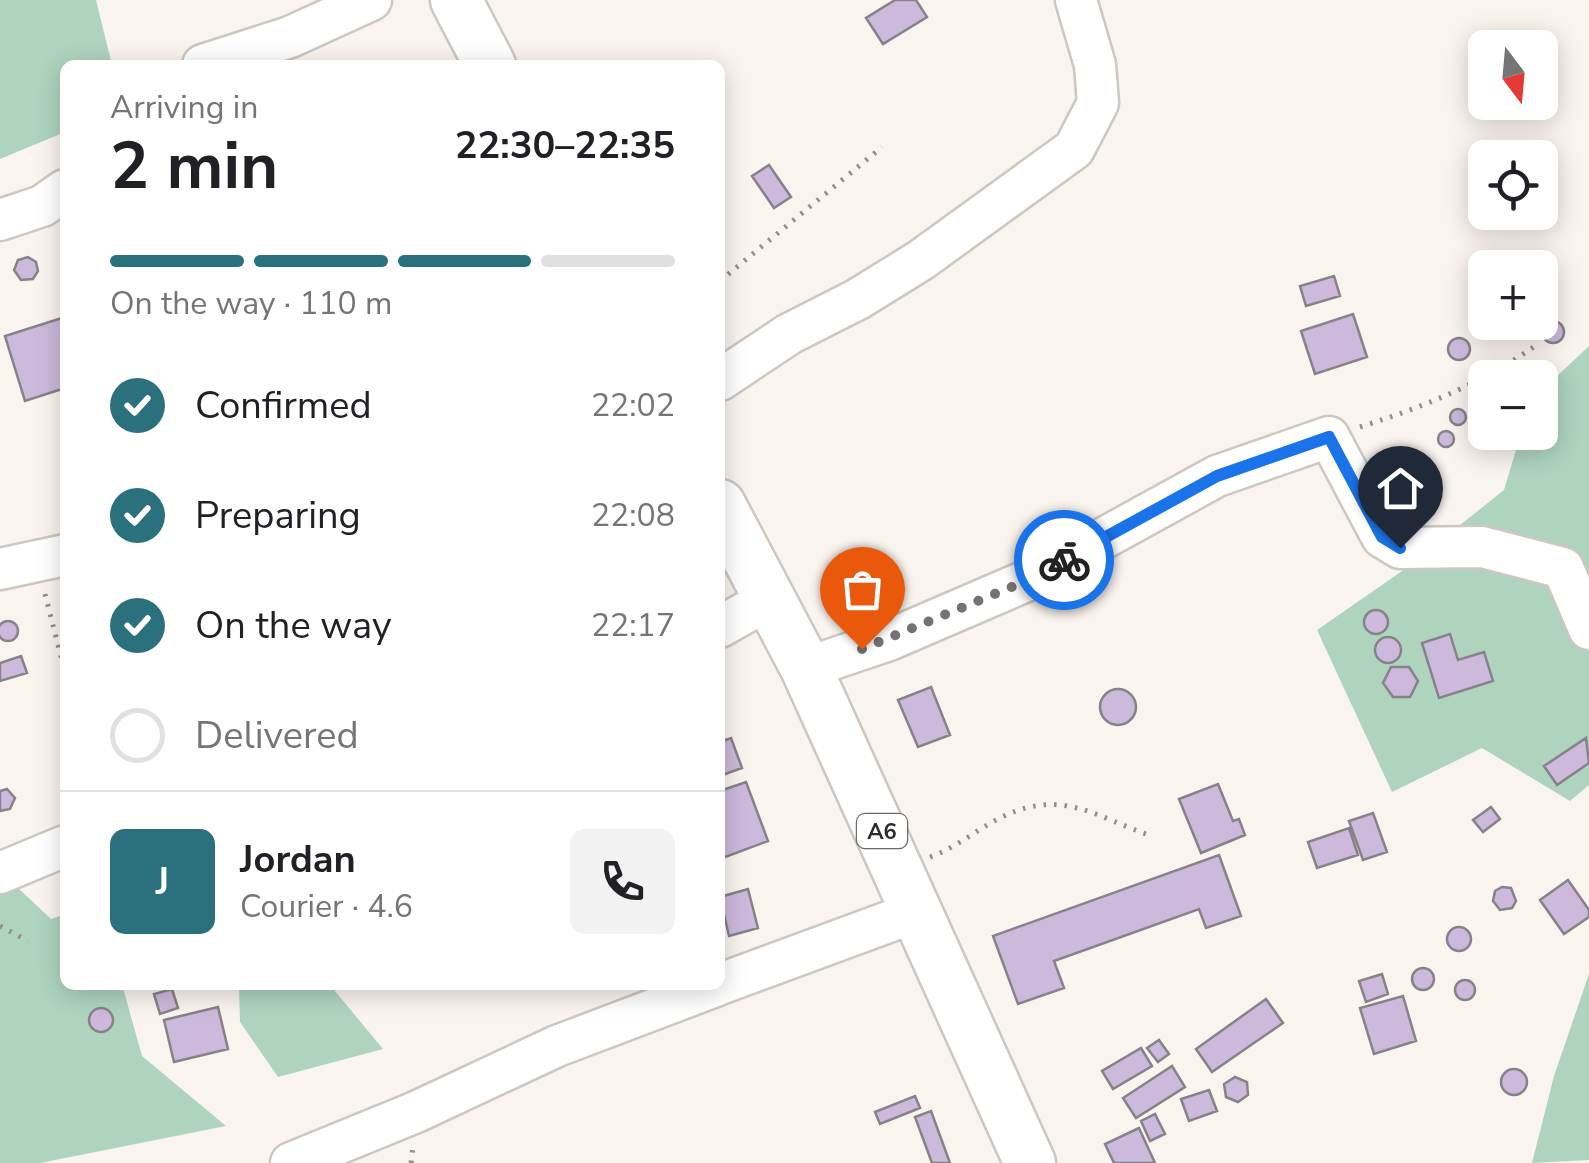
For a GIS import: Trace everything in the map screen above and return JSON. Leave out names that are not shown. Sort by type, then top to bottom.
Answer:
[{"type":"main road","points":[[456,0],[487,60]]},
{"type":"main road","name":"A6","points":[[725,515],[806,668],[1030,1163]]},
{"type":"street","points":[[219,60],[290,37],[371,0]]},
{"type":"street","points":[[725,377],[789,334],[922,260],[1074,149],[1098,102],[1095,65],[1076,0]]},
{"type":"street","points":[[0,220],[42,206],[60,193]]},
{"type":"street","points":[[806,668],[889,640],[1026,581],[1217,476],[1329,437],[1382,537],[1400,548],[1482,547],[1564,568],[1589,628]]},
{"type":"street","points":[[725,624],[769,599]]},
{"type":"street","points":[[0,872],[60,848]]},
{"type":"street","points":[[725,982],[908,889]]},
{"type":"street","points":[[291,1163],[416,1112],[557,1046],[706,990]]},
{"type":"path","points":[[725,277],[882,147]]},
{"type":"path","points":[[1329,437],[1433,404],[1510,364],[1535,346]]},
{"type":"path","points":[[33,562],[60,655]]},
{"type":"path","points":[[908,889],[955,848],[1004,816],[1045,802],[1077,806],[1152,836]]},
{"type":"path","points":[[0,926],[28,941]]},
{"type":"green space","points":[[0,0],[96,0],[111,60],[60,60],[60,134],[0,159]]},
{"type":"green space","points":[[1589,346],[1589,785],[1570,801],[1482,748],[1392,792],[1317,630],[1405,569],[1504,490],[1516,450],[1558,450],[1558,375]]},
{"type":"green space","points":[[0,879],[17,887],[51,919],[60,916],[60,990],[124,990],[142,1056],[226,1126],[40,1163],[0,1163]]},
{"type":"green space","points":[[1589,974],[1589,1160],[1532,1163],[1554,1076]]},
{"type":"green space","points":[[239,990],[334,990],[383,1049],[278,1077],[240,1022]]},
{"type":"building","points":[[895,0],[916,0],[927,17],[883,44],[866,18]]},
{"type":"building","points":[[769,165],[791,197],[774,208],[752,176]]},
{"type":"building","points":[[28,257],[36,262],[38,271],[33,279],[21,280],[14,270],[18,260]]},
{"type":"building","points":[[1334,276],[1340,296],[1306,306],[1300,286]]},
{"type":"building","points":[[1353,314],[1367,357],[1315,374],[1301,331]]},
{"type":"building","points":[[60,319],[60,390],[25,401],[5,336]]},
{"type":"building","points":[[1558,322],[1564,328],[1564,336],[1557,343],[1545,340],[1558,340]]},
{"type":"building","points":[[1455,338],[1463,338],[1470,349],[1463,360],[1455,360],[1448,353],[1448,345]]},
{"type":"building","points":[[1458,409],[1466,417],[1458,425],[1450,417]]},
{"type":"building","points":[[1446,431],[1454,439],[1446,447],[1438,439]]},
{"type":"building","points":[[864,552],[878,591],[847,602],[833,564]]},
{"type":"building","points":[[1376,610],[1388,622],[1376,634],[1364,622]]},
{"type":"building","points":[[4,622],[17,627],[12,640],[-1,635]]},
{"type":"building","points":[[1450,634],[1458,660],[1484,652],[1493,681],[1439,698],[1422,643]]},
{"type":"building","points":[[1388,637],[1397,641],[1401,650],[1397,659],[1388,663],[1379,659],[1375,650],[1379,641]]},
{"type":"building","points":[[21,656],[27,673],[0,681],[0,663]]},
{"type":"building","points":[[1391,667],[1409,667],[1418,681],[1410,697],[1393,697],[1383,683]]},
{"type":"building","points":[[931,687],[950,735],[918,747],[898,700]]},
{"type":"building","points":[[1118,689],[1131,694],[1136,707],[1131,720],[1118,725],[1105,720],[1100,707],[1105,694]]},
{"type":"building","points":[[731,738],[742,768],[725,774],[725,740]]},
{"type":"building","points":[[1586,738],[1589,763],[1557,785],[1544,766]]},
{"type":"building","points":[[746,782],[768,841],[725,857],[725,789]]},
{"type":"building","points":[[1218,784],[1233,821],[1239,819],[1245,835],[1201,853],[1179,799]]},
{"type":"building","points":[[7,789],[15,798],[10,809],[0,811],[0,791]]},
{"type":"building","points":[[1491,807],[1500,819],[1483,832],[1473,820]]},
{"type":"building","points":[[1373,813],[1387,852],[1363,860],[1349,821]]},
{"type":"building","points":[[1349,828],[1358,855],[1317,868],[1308,842]]},
{"type":"building","points":[[1219,855],[1241,916],[1206,928],[1199,909],[1054,961],[1064,988],[1018,1004],[993,936]]},
{"type":"building","points":[[1568,880],[1589,910],[1589,917],[1564,934],[1540,900]]},
{"type":"building","points":[[1511,888],[1516,901],[1512,908],[1500,910],[1493,901],[1495,891]]},
{"type":"building","points":[[748,889],[758,928],[729,936],[725,896]]},
{"type":"building","points":[[1459,927],[1468,930],[1468,948],[1459,951],[1450,948],[1447,939],[1450,930]]},
{"type":"building","points":[[1423,968],[1431,971],[1431,987],[1423,990],[1415,987],[1412,979],[1415,971]]},
{"type":"building","points":[[1382,974],[1388,994],[1366,1002],[1359,981]]},
{"type":"building","points":[[1461,980],[1469,980],[1475,990],[1469,1000],[1461,1000],[1455,994],[1455,986]]},
{"type":"building","points":[[172,990],[178,1008],[160,1014],[154,994]]},
{"type":"building","points":[[1403,996],[1416,1041],[1374,1054],[1360,1008]]},
{"type":"building","points":[[1266,999],[1283,1023],[1212,1072],[1196,1049]]},
{"type":"building","points":[[218,1007],[228,1049],[174,1062],[164,1020]]},
{"type":"building","points":[[101,1008],[110,1011],[110,1029],[101,1032],[92,1029],[89,1020],[92,1011]]},
{"type":"building","points":[[1159,1040],[1169,1054],[1158,1062],[1147,1048]]},
{"type":"building","points":[[1141,1048],[1152,1066],[1113,1089],[1102,1071]]},
{"type":"building","points":[[1172,1066],[1185,1087],[1136,1118],[1123,1098]]},
{"type":"building","points":[[1514,1069],[1523,1073],[1527,1082],[1523,1091],[1514,1095],[1505,1091],[1501,1082],[1505,1073]]},
{"type":"building","points":[[1235,1077],[1247,1082],[1248,1095],[1238,1102],[1226,1097],[1224,1084]]},
{"type":"building","points":[[1209,1090],[1217,1111],[1189,1121],[1181,1099]]},
{"type":"building","points":[[915,1096],[920,1108],[880,1124],[875,1112]]},
{"type":"building","points":[[931,1111],[950,1163],[932,1163],[915,1117]]},
{"type":"building","points":[[1155,1114],[1165,1134],[1150,1141],[1141,1121]]},
{"type":"building","points":[[1139,1128],[1155,1163],[1114,1163],[1105,1144]]},
{"type":"way so far","points":[[862,649],[1026,581],[1064,560]]},
{"type":"route","points":[[1064,560],[1217,476],[1329,437],[1382,537],[1400,548]]}]
